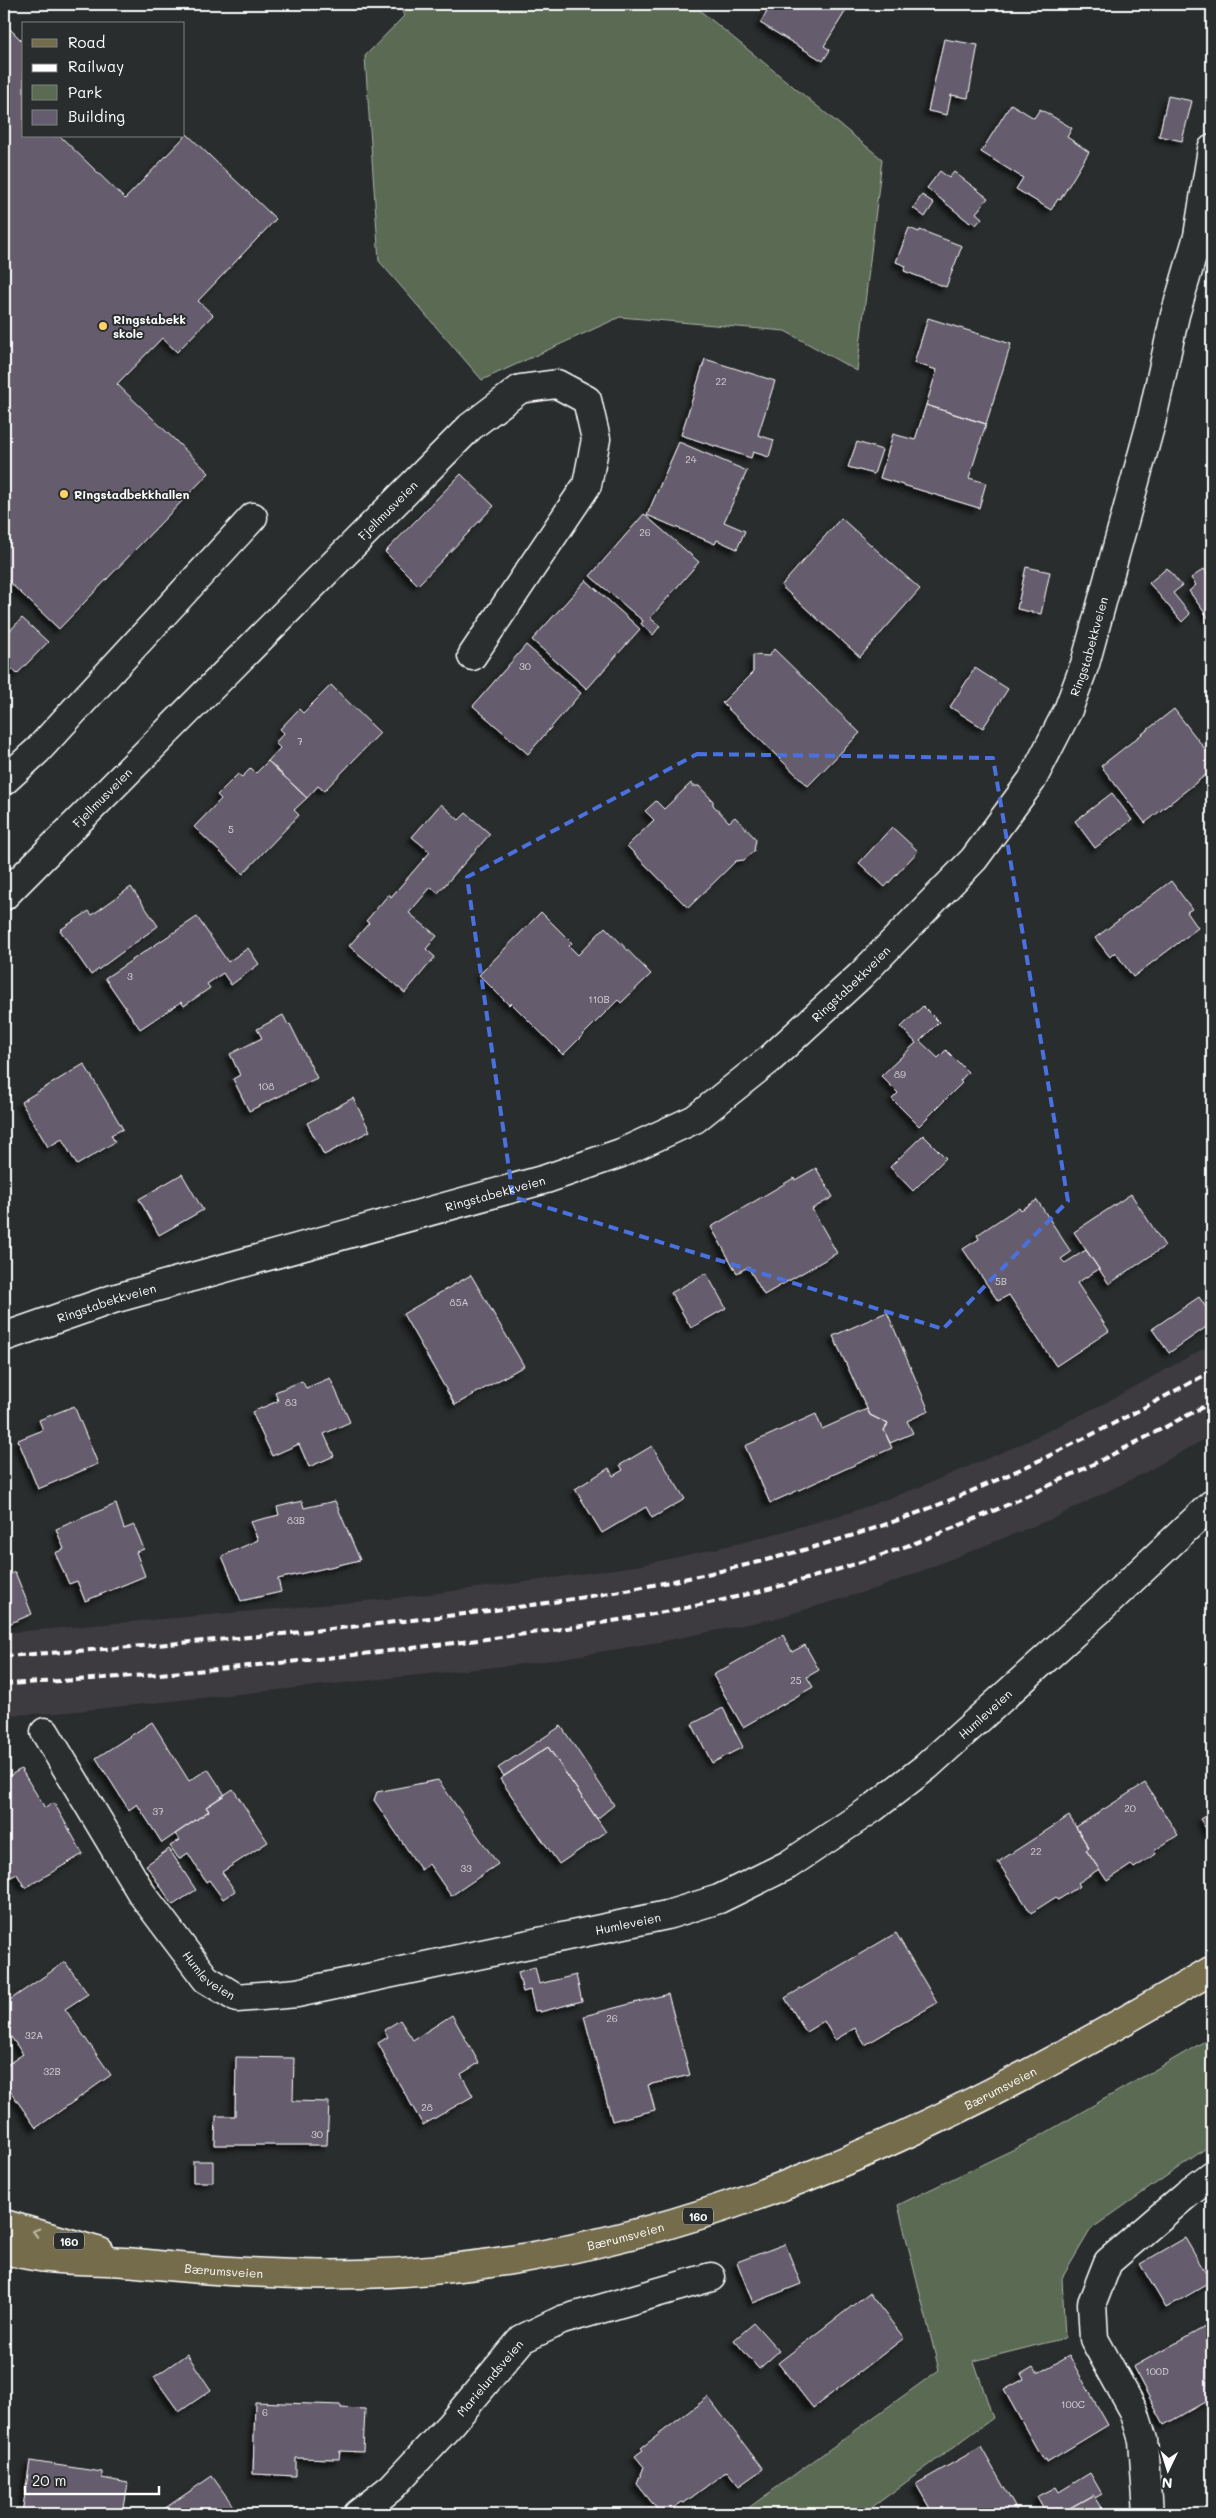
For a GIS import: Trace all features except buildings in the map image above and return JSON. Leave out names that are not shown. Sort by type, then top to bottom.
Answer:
[{"type":"main road","name":"Bærumsveien","points":[[4,2250],[46,2258],[280,2275],[389,2273],[433,2270],[581,2247],[659,2228],[742,2203],[848,2162],[962,2108],[1076,2048],[1212,1970]]},
{"type":"main road","name":"Bærumsveien","points":[[4,2224],[56,2237],[132,2263]]},
{"type":"street","name":"Ringstabekkveien","points":[[4,1337],[113,1299],[546,1179],[621,1153],[695,1119],[770,1059],[860,976],[974,859],[1032,780],[1058,707],[1085,664],[1151,423],[1175,315],[1205,241],[1212,149]]},
{"type":"street","name":"Fjellmusveien","points":[[4,896],[470,427],[520,389],[557,384],[587,400],[596,439],[587,485],[472,656]]},
{"type":"street","points":[[4,781],[36,751],[252,517]]},
{"type":"street","name":"Humleveien","points":[[45,1732],[142,1894],[206,1979],[237,1998],[297,1993],[667,1915],[719,1899],[788,1865],[873,1808],[926,1767],[1105,1605],[1212,1504]]},
{"type":"street","points":[[1148,2514],[1144,2440],[1134,2411],[1094,2339],[1092,2303],[1108,2262],[1212,2175]]},
{"type":"street","name":"Marielundsveien","points":[[358,2514],[391,2488],[451,2424],[522,2339],[562,2320],[711,2277]]},
{"type":"highlighted area","points":[[697,754],[993,758],[1068,1201],[943,1329],[513,1197],[467,877]]},
{"type":"shaded area","points":[[1212,1344],[1212,1435],[1144,1473],[1054,1518],[881,1587],[777,1618],[659,1642],[533,1663],[58,1713],[4,1715],[4,1633],[388,1599],[519,1583],[642,1565],[745,1542],[849,1513],[922,1486],[1017,1446],[1105,1403]]},
{"type":"green space","points":[[399,4],[692,4],[882,159],[857,371],[785,331],[620,317],[482,380],[379,261],[365,56],[404,16]]},
{"type":"green space","points":[[1212,2037],[1212,2144],[1091,2229],[1062,2278],[1065,2338],[974,2361],[993,2418],[863,2514],[740,2514],[939,2370],[898,2205],[1033,2140]]},
{"type":"railway","points":[[4,1656],[208,1641],[473,1613],[593,1596],[712,1573],[829,1543],[929,1508],[1053,1454],[1212,1371]]},
{"type":"railway","points":[[4,1684],[167,1673],[383,1652],[587,1625],[686,1608],[735,1597],[833,1571],[932,1537],[1074,1474],[1212,1402]]},
{"type":"place","name":"Ringstabekk skole","points":[[103,326]]},
{"type":"place","name":"Ringstadbekkhallen","points":[[64,494]]}]
